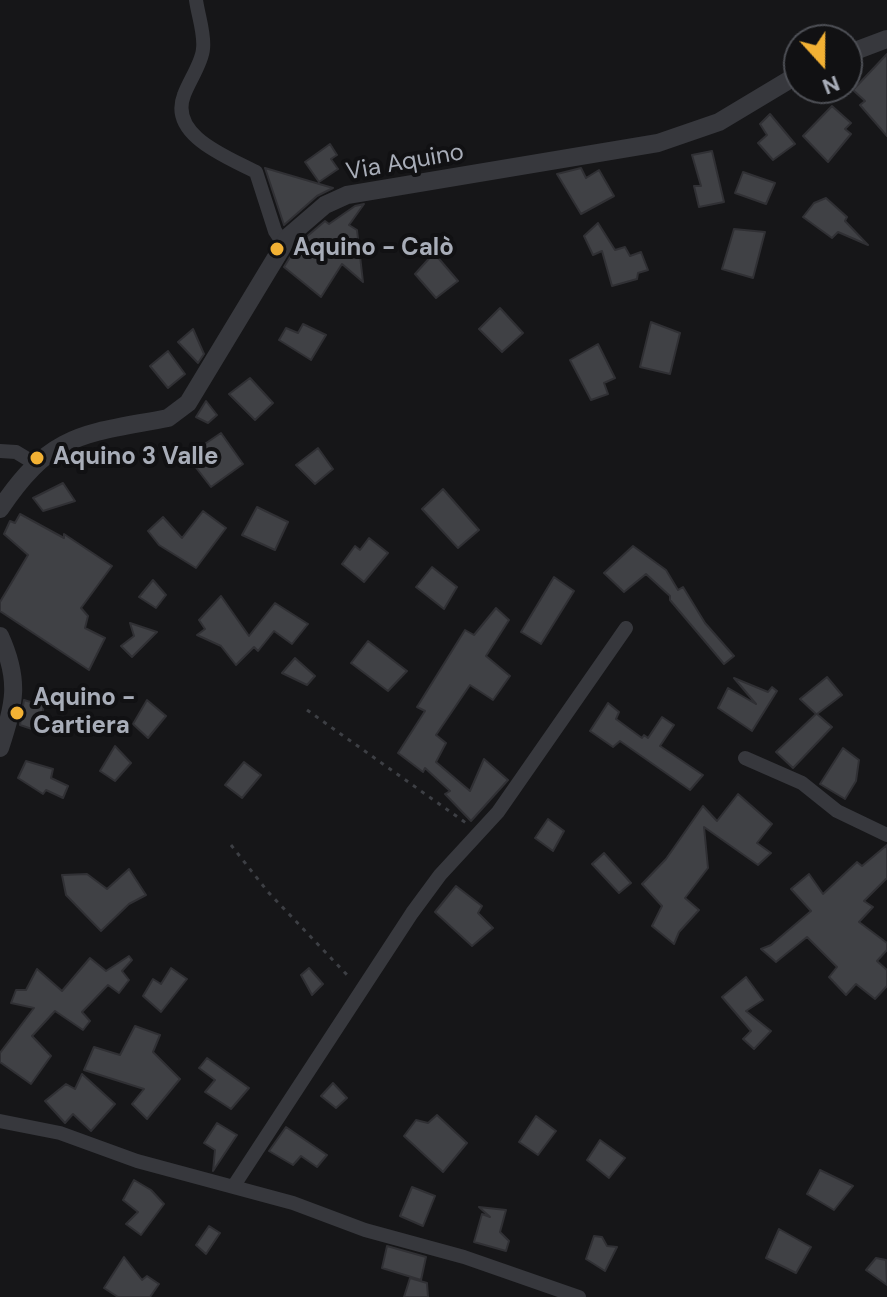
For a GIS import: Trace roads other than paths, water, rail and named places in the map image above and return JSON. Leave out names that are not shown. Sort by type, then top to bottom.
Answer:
[{"type":"street","points":[[196,0],[204,50],[180,104],[183,120],[208,148],[232,163],[256,172],[275,231],[285,246]]},
{"type":"street","points":[[863,48],[887,39]]},
{"type":"street","name":"Via Aquino","points":[[0,509],[36,464],[90,431],[168,418],[178,413],[203,380],[285,246],[306,219],[347,195],[658,143],[719,122],[783,84]]},
{"type":"street","points":[[0,451],[16,452],[36,464]]},
{"type":"street","points":[[233,1187],[361,989],[440,875],[498,812],[626,628]]},
{"type":"street","points":[[0,636],[11,661],[14,706],[0,748]]},
{"type":"street","points":[[745,758],[802,783],[837,811],[887,835]]},
{"type":"street","points":[[0,1121],[80,1139],[137,1161],[293,1203],[365,1230],[464,1257],[579,1297]]},
{"type":"place","name":"Aquino - Calò","points":[[277,249]]},
{"type":"place","name":"Aquino 3 Valle","points":[[37,458]]},
{"type":"place","name":"Aquino - Cartiera","points":[[17,713]]}]
